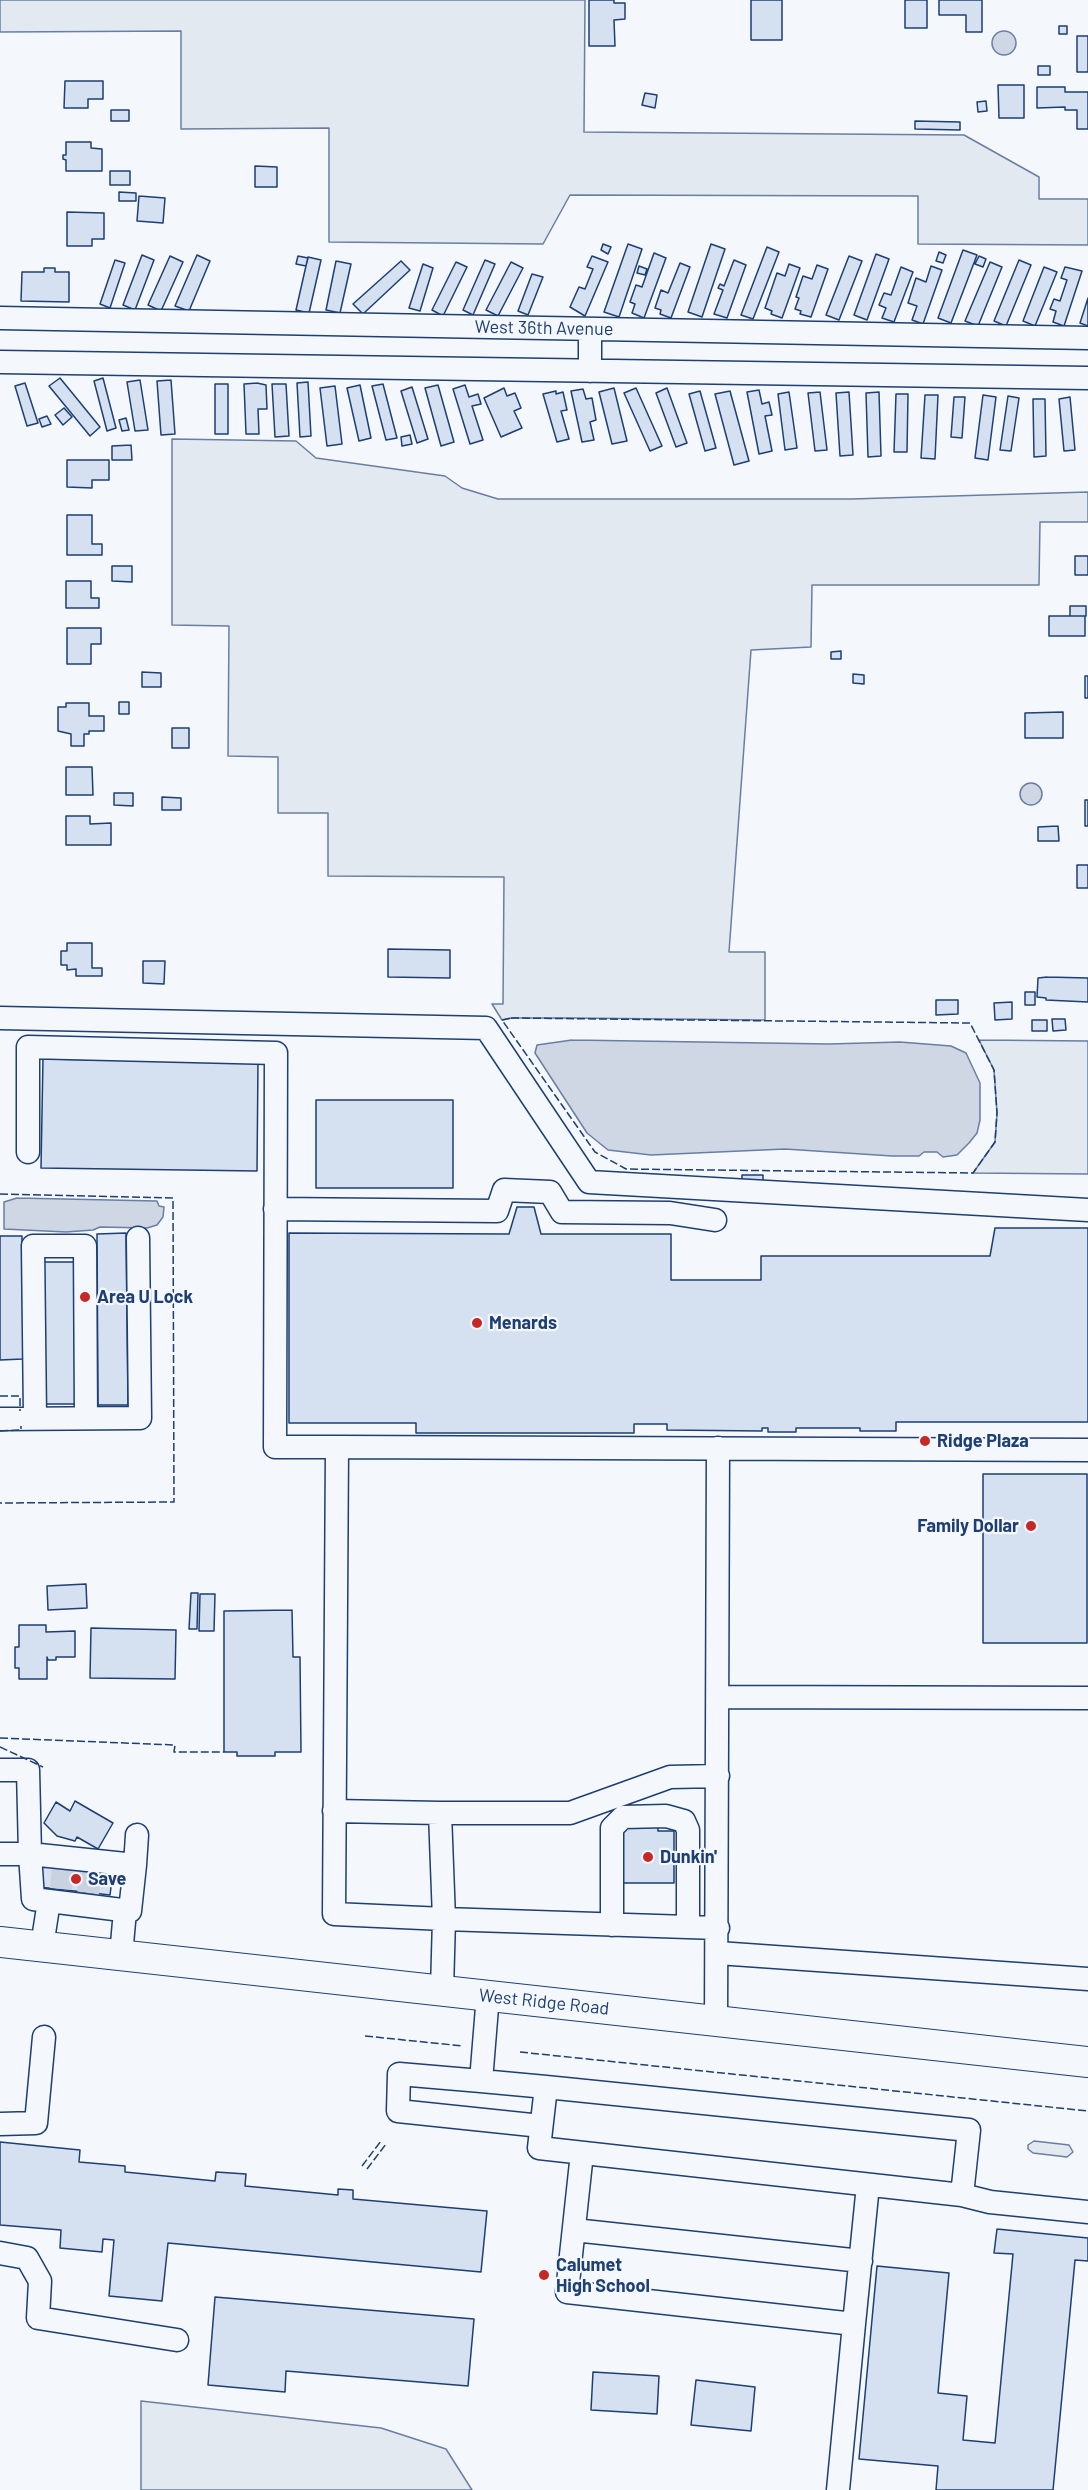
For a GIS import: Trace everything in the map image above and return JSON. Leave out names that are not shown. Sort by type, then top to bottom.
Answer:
[{"type":"main road","name":"West Ridge Road","points":[[0,1942],[1088,2062]]},
{"type":"street","name":"West 36th Avenue","points":[[0,318],[1088,338]]},
{"type":"street","points":[[590,329],[590,371]]},
{"type":"street","points":[[0,362],[1088,378]]},
{"type":"street","points":[[0,1018],[486,1028],[589,1182],[1088,1210]]},
{"type":"street","points":[[28,1152],[28,1047],[276,1053],[275,1446],[1088,1450]]},
{"type":"street","points":[[275,1209],[497,1211],[504,1190],[550,1192],[562,1212],[670,1213],[715,1220]]},
{"type":"street","points":[[0,1419],[140,1418],[138,1238]]},
{"type":"street","points":[[35,1418],[33,1246],[85,1246],[86,1418]]},
{"type":"street","points":[[337,1447],[334,1914],[718,1928]]},
{"type":"street","points":[[717,2021],[718,1448]]},
{"type":"street","points":[[718,1697],[1088,1698]]},
{"type":"street","points":[[0,1770],[28,1770],[33,1899],[91,1865],[135,1865]]},
{"type":"street","points":[[334,1811],[570,1813],[670,1777],[718,1776]]},
{"type":"street","points":[[440,1813],[444,1919],[442,1990]]},
{"type":"street","points":[[612,1925],[612,1828],[623,1817],[666,1816],[684,1821],[688,1830],[688,1928]]},
{"type":"street","points":[[0,1854],[30,1854],[59,1883],[88,1899],[130,1911],[137,1835]]},
{"type":"street","points":[[42,1946],[59,1883]]},
{"type":"street","points":[[120,1955],[125,1911]]},
{"type":"street","points":[[718,1953],[1088,1979]]},
{"type":"street","points":[[481,2081],[488,1995]]},
{"type":"street","points":[[0,2124],[36,2123],[44,2037]]},
{"type":"street","points":[[541,2126],[398,2111],[399,2074],[969,2130],[962,2195]]},
{"type":"street","points":[[546,2087],[538,2148],[962,2195],[990,2202],[1088,2212]]},
{"type":"street","points":[[582,2153],[567,2292],[854,2324]]},
{"type":"street","points":[[838,2490],[868,2185]]},
{"type":"street","points":[[574,2230],[861,2261]]},
{"type":"street","points":[[0,2253],[27,2258],[40,2281],[38,2318],[177,2340]]},
{"type":"shaded area","points":[[0,0],[585,0],[584,132],[964,135],[1039,177],[1039,199],[1088,199],[1088,245],[918,244],[918,196],[570,195],[543,244],[329,242],[329,128],[181,129],[181,31],[0,32]]},
{"type":"shaded area","points":[[1004,31],[1012,35],[1016,43],[1012,51],[1004,55],[996,51],[992,43],[996,35]]},
{"type":"shaded area","points":[[172,439],[296,441],[316,458],[445,476],[462,488],[498,499],[851,499],[1088,492],[1088,522],[1040,522],[1039,585],[812,585],[811,647],[751,650],[729,952],[765,952],[765,1020],[512,1018],[502,1020],[492,1004],[503,1004],[504,877],[328,876],[328,813],[278,813],[278,757],[228,756],[229,626],[172,625]]},
{"type":"shaded area","points":[[1031,783],[1039,786],[1042,794],[1039,802],[1031,805],[1023,802],[1020,794],[1023,786]]},
{"type":"shaded area","points":[[572,1040],[829,1044],[900,1042],[951,1046],[966,1053],[980,1083],[980,1120],[977,1133],[957,1155],[943,1157],[937,1152],[924,1152],[919,1156],[892,1156],[785,1149],[651,1155],[608,1150],[587,1133],[535,1053],[537,1045]]},
{"type":"shaded area","points":[[979,1040],[1088,1041],[1088,1174],[973,1173],[995,1142],[997,1113],[994,1070]]},
{"type":"shaded area","points":[[17,1198],[157,1201],[159,1206],[164,1207],[163,1217],[157,1225],[147,1228],[100,1227],[93,1230],[66,1232],[4,1229],[4,1202]]},
{"type":"shaded area","points":[[1034,2141],[1069,2145],[1073,2152],[1067,2157],[1033,2153],[1028,2149],[1028,2145]]},
{"type":"shaded area","points":[[141,2401],[381,2428],[446,2449],[472,2490],[141,2490]]},
{"type":"building","points":[[589,0],[614,0],[614,3],[625,3],[625,19],[614,20],[615,46],[589,46]]},
{"type":"building","points":[[751,0],[782,0],[782,40],[751,40]]},
{"type":"building","points":[[905,0],[927,0],[927,28],[905,28]]},
{"type":"building","points":[[939,0],[982,0],[982,32],[966,32],[966,15],[939,15]]},
{"type":"building","points":[[1059,26],[1067,26],[1067,34],[1059,34]]},
{"type":"building","points":[[1077,36],[1088,36],[1088,72],[1077,72]]},
{"type":"building","points":[[1038,66],[1050,66],[1050,75],[1038,75]]},
{"type":"building","points":[[65,81],[103,81],[103,99],[88,99],[88,108],[64,108]]},
{"type":"building","points":[[998,85],[1024,85],[1024,118],[999,118]]},
{"type":"building","points":[[1037,87],[1065,87],[1065,92],[1088,92],[1088,129],[1077,129],[1077,110],[1065,110],[1065,107],[1037,108]]},
{"type":"building","points":[[645,93],[657,95],[655,108],[642,105]]},
{"type":"building","points":[[986,101],[987,111],[978,112],[977,102]]},
{"type":"building","points":[[111,110],[129,110],[129,121],[111,121]]},
{"type":"building","points":[[915,121],[960,122],[960,130],[915,129]]},
{"type":"building","points":[[66,142],[91,142],[91,148],[102,149],[102,171],[66,171],[66,160],[63,159],[63,155],[66,155]]},
{"type":"building","points":[[255,166],[277,167],[277,187],[255,187]]},
{"type":"building","points":[[110,171],[130,171],[130,185],[110,185]]},
{"type":"building","points":[[119,192],[136,193],[136,201],[119,201]]},
{"type":"building","points":[[139,196],[165,198],[163,223],[137,221]]},
{"type":"building","points":[[67,212],[104,213],[104,239],[92,239],[92,246],[67,246]]},
{"type":"building","points":[[603,244],[611,247],[608,254],[601,250]]},
{"type":"building","points":[[628,244],[642,249],[619,317],[604,312]]},
{"type":"building","points":[[711,244],[725,249],[702,317],[688,312]]},
{"type":"building","points":[[767,247],[779,252],[753,319],[741,315]]},
{"type":"building","points":[[963,250],[977,255],[951,323],[938,318]]},
{"type":"building","points":[[939,252],[946,255],[943,263],[936,261]]},
{"type":"building","points":[[654,253],[666,258],[644,318],[632,313],[635,304],[630,302],[636,285],[642,287]]},
{"type":"building","points":[[876,254],[889,259],[867,320],[854,315]]},
{"type":"building","points":[[142,255],[154,260],[135,310],[123,305]]},
{"type":"building","points":[[197,255],[210,261],[189,311],[175,306]]},
{"type":"building","points":[[170,256],[183,262],[161,311],[148,305]]},
{"type":"building","points":[[298,256],[308,258],[306,266],[296,264]]},
{"type":"building","points":[[592,256],[608,262],[585,316],[570,307],[579,287],[585,289],[593,269],[587,267]]},
{"type":"building","points":[[849,256],[862,261],[839,320],[826,315]]},
{"type":"building","points":[[979,256],[986,259],[983,267],[975,264]]},
{"type":"building","points":[[308,257],[321,260],[309,313],[296,310]]},
{"type":"building","points":[[115,260],[125,263],[110,308],[100,304]]},
{"type":"building","points":[[485,260],[495,264],[473,315],[463,310]]},
{"type":"building","points":[[734,260],[746,265],[727,318],[714,314],[723,290],[718,288],[720,284],[724,286]]},
{"type":"building","points":[[1019,260],[1031,265],[1006,326],[994,321]]},
{"type":"building","points":[[336,261],[351,264],[340,313],[326,310]]},
{"type":"building","points":[[401,261],[410,270],[363,314],[353,304]]},
{"type":"building","points":[[456,262],[467,267],[443,316],[432,310]]},
{"type":"building","points":[[511,262],[523,268],[498,316],[486,310]]},
{"type":"building","points":[[990,262],[1002,267],[978,326],[965,321]]},
{"type":"building","points":[[680,263],[690,267],[671,318],[660,314],[661,310],[655,308],[661,290],[668,293]]},
{"type":"building","points":[[423,264],[433,268],[420,311],[409,308]]},
{"type":"building","points":[[789,264],[800,268],[782,318],[771,314],[772,311],[765,308],[777,273],[785,276]]},
{"type":"building","points":[[817,265],[828,269],[811,317],[800,314],[801,311],[795,309],[799,298],[796,297],[803,276],[812,279]]},
{"type":"building","points":[[639,266],[647,269],[645,275],[637,273]]},
{"type":"building","points":[[931,266],[942,270],[923,324],[912,320],[917,306],[908,303],[916,278],[926,282]]},
{"type":"building","points":[[901,267],[913,272],[894,322],[882,318],[886,308],[879,305],[884,293],[891,295]]},
{"type":"building","points":[[1044,267],[1057,272],[1035,326],[1023,321]]},
{"type":"building","points":[[1065,267],[1082,271],[1064,326],[1053,322],[1056,311],[1050,309],[1054,299],[1060,301],[1067,280],[1061,278]]},
{"type":"building","points":[[44,268],[55,268],[55,272],[69,272],[69,302],[21,301],[22,272],[44,272]]},
{"type":"building","points":[[532,274],[543,277],[528,315],[518,311]]},
{"type":"building","points":[[1088,298],[1088,326],[1080,323]]},
{"type":"building","points":[[60,378],[100,427],[90,436],[49,386]]},
{"type":"building","points":[[103,378],[116,428],[107,431],[94,381]]},
{"type":"building","points":[[140,380],[148,430],[135,431],[127,382]]},
{"type":"building","points":[[171,380],[175,434],[161,435],[157,381]]},
{"type":"building","points":[[308,382],[311,436],[300,437],[297,383]]},
{"type":"building","points":[[25,383],[38,423],[27,426],[15,386]]},
{"type":"building","points":[[215,384],[228,384],[228,434],[215,434]]},
{"type":"building","points":[[244,384],[266,385],[267,409],[258,409],[259,434],[246,434]]},
{"type":"building","points":[[272,384],[286,384],[289,436],[275,437]]},
{"type":"building","points":[[383,384],[397,438],[386,440],[372,386]]},
{"type":"building","points":[[360,385],[371,438],[359,441],[347,388]]},
{"type":"building","points":[[438,385],[454,442],[441,446],[425,388]]},
{"type":"building","points":[[465,385],[469,397],[478,394],[481,404],[472,406],[483,440],[470,444],[453,389]]},
{"type":"building","points":[[335,386],[342,444],[327,446],[320,388]]},
{"type":"building","points":[[412,387],[428,439],[417,443],[401,391]]},
{"type":"building","points":[[504,388],[507,396],[515,393],[521,408],[514,411],[522,428],[501,437],[484,398]]},
{"type":"building","points":[[614,388],[627,441],[612,444],[599,392]]},
{"type":"building","points":[[636,388],[662,446],[650,451],[624,393]]},
{"type":"building","points":[[667,388],[687,443],[676,447],[656,393]]},
{"type":"building","points":[[583,389],[586,399],[592,398],[596,420],[590,422],[594,440],[582,442],[571,391]]},
{"type":"building","points":[[759,390],[762,404],[769,402],[772,415],[765,416],[772,451],[759,454],[747,392]]},
{"type":"building","points":[[556,391],[556,394],[563,392],[567,410],[561,411],[569,439],[557,442],[543,394]]},
{"type":"building","points":[[700,391],[716,448],[705,451],[689,394]]},
{"type":"building","points":[[730,391],[749,461],[734,465],[715,394]]},
{"type":"building","points":[[789,392],[797,448],[785,450],[778,394]]},
{"type":"building","points":[[820,392],[827,450],[815,451],[808,393]]},
{"type":"building","points":[[849,392],[853,455],[840,456],[836,393]]},
{"type":"building","points":[[879,392],[881,456],[868,457],[866,393]]},
{"type":"building","points":[[896,394],[908,394],[907,452],[894,452]]},
{"type":"building","points":[[925,395],[938,395],[935,459],[921,458]]},
{"type":"building","points":[[983,395],[996,397],[988,460],[975,458]]},
{"type":"building","points":[[1008,396],[1019,398],[1011,451],[1000,450]]},
{"type":"building","points":[[954,397],[965,397],[962,438],[951,437]]},
{"type":"building","points":[[1070,397],[1075,450],[1064,451],[1059,399]]},
{"type":"building","points":[[1033,399],[1045,399],[1046,456],[1034,457]]},
{"type":"building","points":[[64,408],[72,417],[63,425],[55,415]]},
{"type":"building","points":[[47,416],[51,424],[42,427],[39,419]]},
{"type":"building","points":[[126,418],[129,430],[122,431],[119,420]]},
{"type":"building","points":[[410,435],[412,444],[402,446],[401,437]]},
{"type":"building","points":[[131,445],[132,460],[112,460],[112,446]]},
{"type":"building","points":[[67,460],[109,460],[109,480],[92,480],[92,488],[67,487]]},
{"type":"building","points":[[67,515],[92,515],[92,544],[102,544],[102,555],[67,555]]},
{"type":"building","points":[[1075,556],[1088,556],[1088,575],[1075,575]]},
{"type":"building","points":[[112,566],[132,566],[132,582],[112,581]]},
{"type":"building","points":[[66,581],[91,581],[91,598],[99,598],[99,608],[66,608]]},
{"type":"building","points":[[1070,606],[1086,606],[1086,616],[1070,616]]},
{"type":"building","points":[[1049,616],[1085,616],[1085,636],[1049,636]]},
{"type":"building","points":[[67,628],[101,628],[101,644],[91,644],[91,664],[67,664]]},
{"type":"building","points":[[841,651],[841,659],[831,659],[831,652]]},
{"type":"building","points":[[142,672],[161,673],[161,687],[142,687]]},
{"type":"building","points":[[853,674],[864,675],[864,684],[853,683]]},
{"type":"building","points":[[1085,676],[1088,676],[1088,698],[1085,698]]},
{"type":"building","points":[[119,702],[129,702],[129,714],[119,714]]},
{"type":"building","points":[[66,703],[89,703],[89,716],[104,716],[104,731],[89,731],[89,734],[84,734],[84,746],[71,746],[71,734],[58,731],[58,707],[66,707]]},
{"type":"building","points":[[1063,712],[1063,738],[1025,738],[1025,713]]},
{"type":"building","points":[[172,728],[189,728],[189,748],[172,748]]},
{"type":"building","points":[[66,767],[92,767],[93,795],[66,795]]},
{"type":"building","points":[[114,793],[133,793],[133,806],[114,805]]},
{"type":"building","points":[[162,797],[181,798],[181,810],[162,810]]},
{"type":"building","points":[[1085,800],[1088,800],[1088,826],[1085,826]]},
{"type":"building","points":[[66,816],[90,816],[90,824],[111,823],[111,845],[66,845]]},
{"type":"building","points":[[1058,826],[1059,841],[1038,841],[1038,827]]},
{"type":"building","points":[[1077,865],[1088,865],[1088,888],[1077,888]]},
{"type":"building","points":[[67,943],[92,943],[92,968],[102,968],[102,976],[76,976],[76,969],[67,970],[67,965],[61,965],[61,951],[67,951]]},
{"type":"building","points":[[388,949],[450,950],[450,978],[388,977]]},
{"type":"building","points":[[143,961],[165,961],[164,984],[143,983]]},
{"type":"building","points":[[1038,978],[1088,978],[1088,1002],[1046,1000],[1046,998],[1037,997]]},
{"type":"building","points":[[1025,992],[1035,992],[1035,1005],[1025,1005]]},
{"type":"building","points":[[936,1000],[958,1000],[958,1014],[936,1015]]},
{"type":"building","points":[[1012,1002],[1012,1019],[995,1020],[994,1003]]},
{"type":"building","points":[[1052,1019],[1065,1019],[1066,1030],[1053,1031]]},
{"type":"building","points":[[1032,1020],[1047,1020],[1047,1031],[1032,1031]]},
{"type":"building","points":[[43,1059],[258,1062],[257,1171],[41,1168]]},
{"type":"building","points":[[316,1100],[453,1100],[453,1188],[316,1188]]},
{"type":"building","points":[[742,1175],[763,1175],[763,1186],[742,1186]]},
{"type":"building","points":[[517,1207],[534,1207],[541,1234],[671,1234],[671,1280],[761,1280],[761,1256],[990,1256],[995,1228],[1088,1228],[1088,1422],[896,1422],[896,1431],[860,1431],[860,1428],[796,1428],[796,1432],[768,1432],[768,1428],[762,1428],[762,1431],[667,1430],[667,1424],[634,1424],[634,1433],[416,1433],[416,1423],[289,1423],[289,1233],[509,1234]]},
{"type":"building","points":[[126,1233],[128,1405],[98,1405],[97,1234]]},
{"type":"building","points":[[0,1236],[22,1236],[23,1359],[0,1360]]},
{"type":"building","points":[[44,1262],[74,1262],[75,1404],[45,1404]]},
{"type":"building","points":[[983,1474],[1087,1474],[1087,1643],[983,1643]]},
{"type":"building","points":[[86,1584],[87,1608],[48,1610],[47,1586]]},
{"type":"building","points":[[191,1593],[198,1593],[197,1629],[189,1629]]},
{"type":"building","points":[[200,1594],[215,1594],[214,1631],[199,1631]]},
{"type":"building","points":[[292,1610],[293,1657],[300,1657],[301,1752],[275,1752],[275,1756],[237,1756],[237,1752],[224,1752],[224,1611]]},
{"type":"building","points":[[19,1625],[46,1625],[46,1632],[75,1631],[75,1657],[56,1657],[56,1660],[48,1660],[47,1657],[47,1679],[19,1679],[19,1668],[15,1668],[15,1647],[19,1647]]},
{"type":"building","points":[[91,1628],[176,1630],[175,1679],[90,1678]]},
{"type":"building","points":[[75,1801],[113,1823],[98,1849],[77,1837],[75,1841],[57,1836],[44,1823],[56,1802],[70,1811]]},
{"type":"building","name":"Dunkin'","points":[[658,1824],[658,1831],[674,1831],[674,1883],[622,1883],[622,1831],[625,1831],[625,1825]]},
{"type":"building","name":"Save","points":[[42,1863],[113,1872],[110,1895],[39,1887]]},
{"type":"building","points":[[0,2142],[80,2150],[79,2162],[125,2166],[125,2172],[215,2181],[216,2172],[246,2174],[245,2186],[338,2195],[338,2189],[353,2190],[353,2199],[487,2211],[481,2272],[168,2243],[162,2301],[109,2296],[114,2240],[103,2239],[102,2252],[60,2248],[61,2230],[0,2225]]},
{"type":"building","points":[[997,2229],[1088,2238],[1088,2261],[1075,2260],[1053,2490],[936,2490],[938,2466],[859,2459],[877,2266],[949,2273],[938,2393],[967,2396],[963,2440],[995,2443],[1013,2254],[994,2253]]},
{"type":"building","points":[[215,2297],[474,2319],[468,2386],[286,2371],[285,2392],[208,2385]]},
{"type":"building","points":[[593,2372],[659,2376],[657,2414],[591,2410]]},
{"type":"building","points":[[696,2380],[755,2387],[751,2431],[691,2425]]},
{"type":"tunnel","points":[[61,1889],[63,1867]]},
{"type":"tunnel","points":[[88,1893],[91,1870]]},
{"type":"fence","points":[[511,1018],[970,1023],[994,1070],[997,1113],[995,1142],[973,1173],[626,1169],[595,1152],[502,1020],[511,1018]]},
{"type":"fence","points":[[0,1194],[173,1198],[174,1502],[0,1503]]},
{"type":"fence","points":[[0,1396],[20,1396],[20,1411]]},
{"type":"fence","points":[[0,1431],[21,1430],[21,1426]]},
{"type":"fence","points":[[0,1738],[175,1745],[174,1752],[224,1752]]},
{"type":"fence","points":[[0,1747],[43,1767]]},
{"type":"fence","points":[[365,2036],[463,2046]]},
{"type":"fence","points":[[520,2052],[1088,2111]]},
{"type":"fence","points":[[362,2166],[381,2141]]},
{"type":"fence","points":[[367,2169],[386,2144]]},
{"type":"place","name":"Area U Lock","points":[[85,1297]]},
{"type":"place","name":"Menards","points":[[477,1323]]},
{"type":"place","name":"Ridge Plaza","points":[[925,1441]]},
{"type":"place","name":"Family Dollar","points":[[1031,1526]]},
{"type":"place","name":"Dunkin'","points":[[648,1857]]},
{"type":"place","name":"Save","points":[[76,1879]]},
{"type":"place","name":"Calumet High School","points":[[544,2275]]}]
